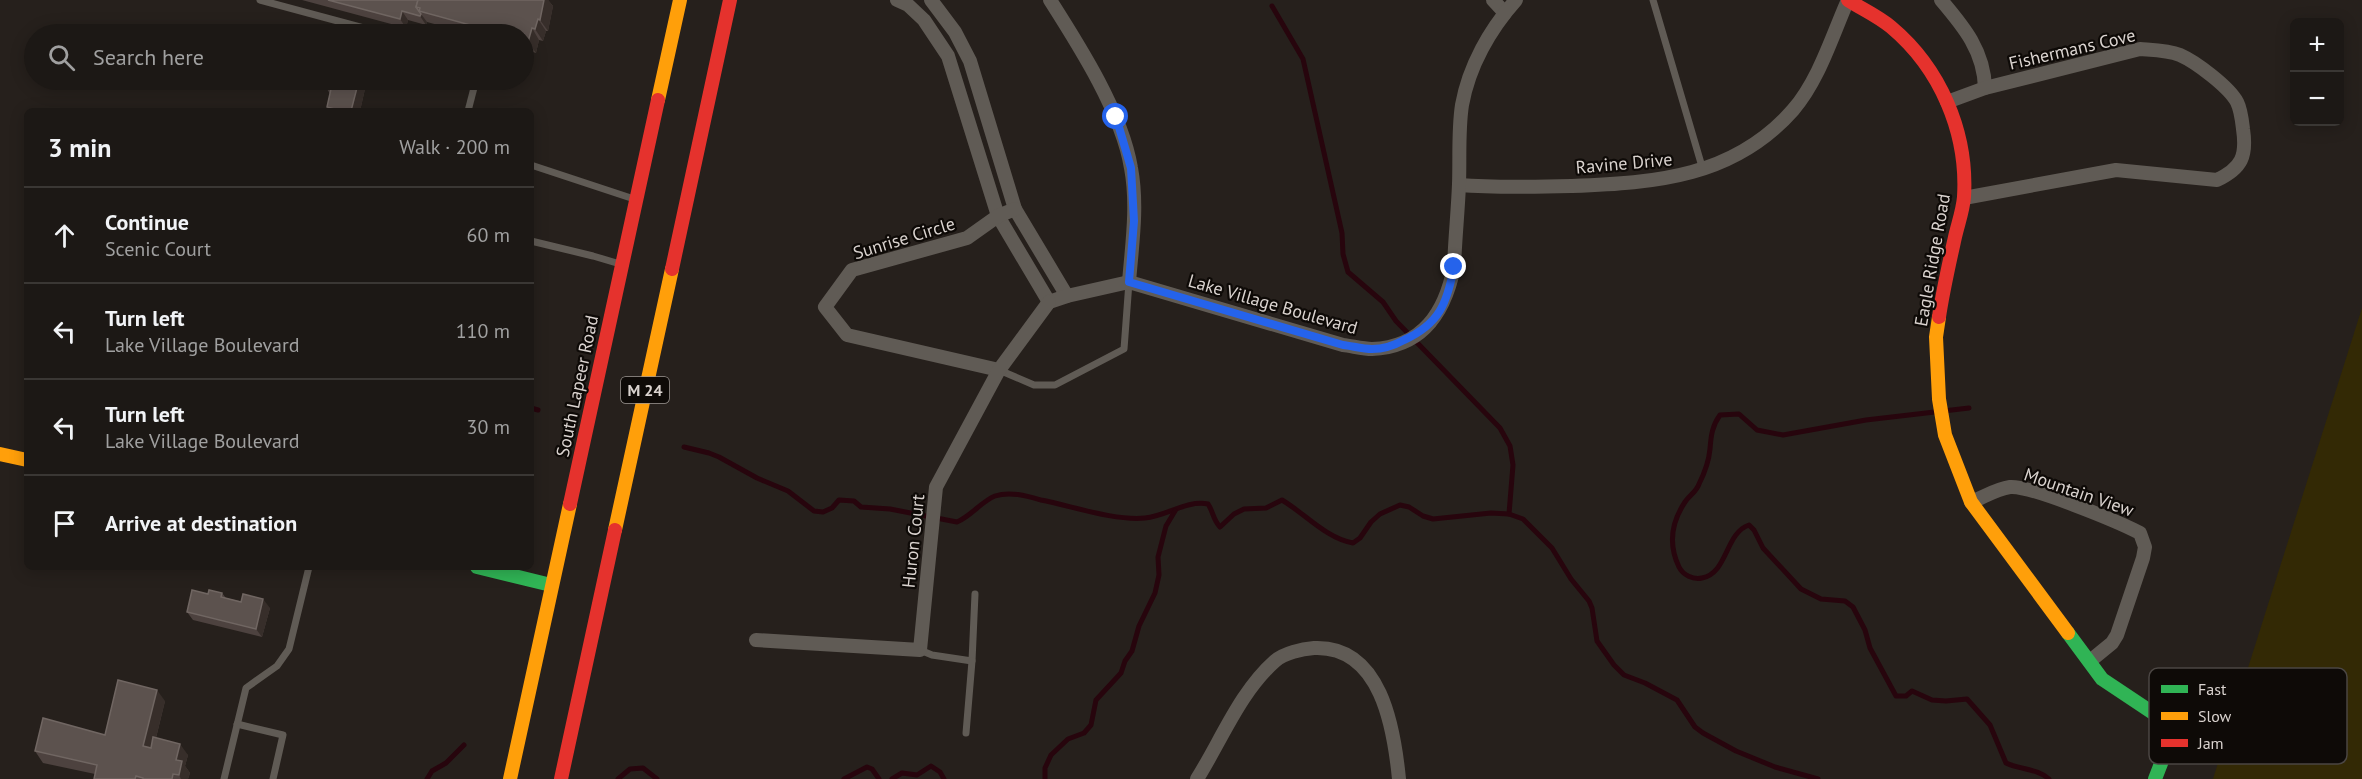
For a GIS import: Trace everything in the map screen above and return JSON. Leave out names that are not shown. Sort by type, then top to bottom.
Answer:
[{"type":"main road","name":"South Lapeer Road","points":[[510,779],[680,0]]},
{"type":"main road","name":"M 24","points":[[561,779],[730,0]]},
{"type":"main road","name":"Eagle Ridge Road","points":[[1848,0],[1890,26],[1923,59],[1947,102],[1957,126],[1963,166],[1964,198],[1947,266],[1936,337],[1939,399],[1945,435],[1971,502],[2102,679],[2149,711]]},
{"type":"main road","points":[[0,454],[24,459]]},
{"type":"main road","points":[[489,570],[551,585]]},
{"type":"main road","name":"Eagle Ridge Road","points":[[2155,779],[2161,764]]},
{"type":"street","points":[[897,0],[908,5],[924,20],[948,56],[999,216],[1049,302]]},
{"type":"street","points":[[1050,0],[1072,34],[1116,117],[1131,168],[1134,221],[1129,282]]},
{"type":"street","points":[[1493,0],[1505,13],[1516,0]]},
{"type":"street","name":"Ravine Drive","points":[[1459,185],[1503,188],[1630,184],[1703,170],[1749,149],[1794,109],[1815,75],[1848,0]]},
{"type":"street","points":[[1941,0],[1966,30],[1977,49],[1984,70],[1985,88]]},
{"type":"street","points":[[924,20],[939,2],[970,61],[1015,208],[1067,296]]},
{"type":"street","name":"Lake Village Boulevard","points":[[1049,302],[1129,282],[1343,345],[1372,349],[1397,343],[1423,331],[1441,310],[1450,288],[1454,267],[1462,105],[1469,78],[1485,43],[1505,13]]},
{"type":"street","name":"Fishermans Cove","points":[[1947,102],[1985,88],[2140,49],[2160,50],[2180,55],[2203,70],[2236,101],[2242,120],[2246,146],[2241,162],[2232,173],[2217,180],[2116,170],[1964,198]]},
{"type":"street","name":"Sunrise Circle","points":[[999,370],[847,335],[825,307],[852,270],[967,238],[1015,208]]},
{"type":"street","name":"Huron Court","points":[[920,650],[936,487],[999,370],[1049,302]]},
{"type":"street","name":"Mountain View","points":[[1971,502],[2000,489],[2013,487],[2050,497],[2140,533],[2145,546],[2143,558],[2117,635],[2112,643],[2090,661]]},
{"type":"street","points":[[756,640],[920,650]]},
{"type":"street","points":[[1197,779],[1247,692],[1277,659],[1304,649],[1324,648],[1352,656],[1366,668],[1375,682],[1384,705],[1392,737],[1399,779]]},
{"type":"lane","points":[[260,0],[349,24]]},
{"type":"lane","points":[[1653,0],[1703,170]]},
{"type":"lane","points":[[469,108],[473,90]]},
{"type":"lane","points":[[534,166],[637,200]]},
{"type":"lane","points":[[534,243],[622,265]]},
{"type":"lane","points":[[999,370],[1034,385],[1055,385],[1125,349],[1129,282]]},
{"type":"lane","points":[[224,779],[246,688],[277,666],[289,649],[308,570]]},
{"type":"lane","points":[[966,734],[975,594]]},
{"type":"lane","points":[[920,650],[932,655],[972,661]]},
{"type":"lane","points":[[237,724],[283,735],[273,779]]},
{"type":"shaded area","points":[[2362,308],[2362,779],[2213,779],[2218,764],[2347,764],[2347,668],[2248,668]]},
{"type":"building","points":[[328,0],[418,0],[416,7],[421,14],[420,16],[402,11],[400,19]]},
{"type":"building","points":[[418,0],[544,0],[540,20],[538,19],[535,29],[534,24],[466,24],[419,11],[420,8],[416,7]]},
{"type":"building","points":[[331,90],[356,90],[352,108],[327,107]]},
{"type":"building","points":[[192,590],[208,594],[209,590],[222,593],[221,597],[241,602],[243,594],[263,599],[256,629],[187,612]]},
{"type":"building","points":[[118,680],[157,690],[143,746],[151,748],[153,737],[180,744],[176,760],[182,761],[179,775],[173,774],[172,779],[143,779],[136,776],[135,779],[94,779],[97,765],[35,751],[43,718],[105,735]]},
{"type":"waterway","points":[[1272,6],[1303,59],[1342,233],[1343,254],[1348,272],[1383,302],[1396,321],[1500,428],[1510,446],[1513,465],[1509,514]]},
{"type":"waterway","points":[[1969,408],[1866,420],[1783,435],[1757,430],[1739,414],[1720,415],[1712,431],[1709,458],[1703,476],[1697,489],[1680,510],[1674,526],[1673,550],[1679,567],[1686,575],[1692,578],[1702,578],[1711,575],[1717,569],[1735,536],[1749,525],[1763,548],[1801,589],[1821,599],[1845,601],[1853,607],[1865,630],[1870,648],[1896,696],[1906,696],[1912,691],[1932,700],[1967,699],[1990,725],[2006,763],[2039,773],[2049,779]]},
{"type":"waterway","points":[[534,409],[538,410]]},
{"type":"waterway","points":[[684,447],[719,457],[757,478],[788,491],[814,511],[823,512],[832,508],[839,500],[854,501],[861,507],[890,509],[957,522],[990,498],[1012,494],[1107,515],[1133,518],[1153,517],[1192,504],[1208,504],[1220,527],[1234,514],[1244,509],[1266,508],[1282,500],[1325,531],[1343,541],[1353,543],[1380,514],[1400,505],[1433,519],[1491,513],[1509,514],[1523,519],[1552,548],[1571,579],[1589,601],[1597,641],[1624,675],[1677,700],[1695,727],[1736,751],[1775,767],[1818,779]]},
{"type":"waterway","points":[[1045,779],[1045,768],[1051,755],[1068,739],[1084,733],[1091,725],[1096,700],[1121,673],[1132,651],[1139,626],[1155,593],[1159,575],[1158,557],[1166,526],[1175,511]]},
{"type":"waterway","points":[[427,779],[432,771],[446,763],[464,745]]},
{"type":"waterway","points":[[892,779],[902,773],[917,775],[931,766],[940,772],[944,779]]},
{"type":"waterway","points":[[844,779],[867,767],[872,769],[879,779]]},
{"type":"waterway","points":[[618,779],[630,769],[643,768],[657,779]]},
{"type":"traffic: fast","points":[[489,570],[551,585]]},
{"type":"traffic: fast","points":[[2068,633],[2102,679],[2149,710]]},
{"type":"traffic: fast","points":[[2155,779],[2161,764]]},
{"type":"traffic: slow","points":[[658,100],[680,0]]},
{"type":"traffic: slow","points":[[615,530],[672,269]]},
{"type":"traffic: slow","points":[[1939,317],[1936,337],[1939,399],[1945,435],[1971,502],[2068,633]]},
{"type":"traffic: slow","points":[[0,454],[24,459]]},
{"type":"traffic: slow","points":[[510,779],[570,504]]},
{"type":"traffic: jam","points":[[672,269],[730,0]]},
{"type":"traffic: jam","points":[[1848,0],[1886,23],[1908,43],[1937,82],[1956,125],[1964,173],[1964,197],[1939,317]]},
{"type":"traffic: jam","points":[[570,504],[658,100]]},
{"type":"traffic: jam","points":[[561,779],[615,530]]},
{"type":"route","points":[[1116,117],[1131,168],[1134,221],[1129,282],[1343,345],[1372,349],[1397,343],[1423,331],[1441,310],[1450,288],[1454,267]]}]
